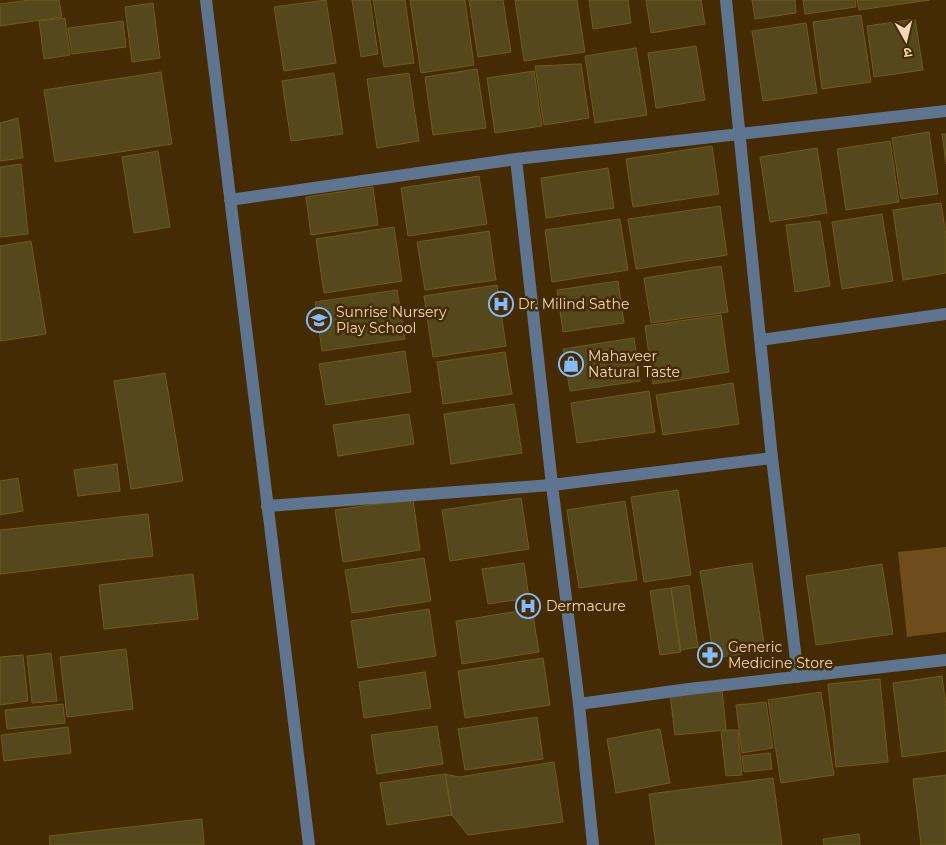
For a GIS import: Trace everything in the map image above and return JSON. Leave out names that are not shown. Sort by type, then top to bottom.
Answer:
[{"type":"street","points":[[206,0],[309,845]]},
{"type":"street","points":[[726,0],[772,458],[798,678]]},
{"type":"street","points":[[230,200],[516,159],[946,111]]},
{"type":"street","points":[[516,159],[552,485],[580,704],[593,845]]},
{"type":"street","points":[[760,340],[946,314]]},
{"type":"street","points":[[267,506],[552,485],[772,458]]},
{"type":"street","points":[[580,704],[689,689],[946,660]]},
{"type":"shaded area","points":[[946,547],[946,632],[907,637],[898,552]]},
{"type":"building","points":[[29,0],[59,0],[62,17],[0,26],[0,4]]},
{"type":"building","points":[[326,0],[336,63],[284,71],[274,7]]},
{"type":"building","points":[[352,0],[370,0],[378,54],[361,57]]},
{"type":"building","points":[[373,0],[405,0],[414,63],[384,67]]},
{"type":"building","points":[[410,0],[465,0],[474,65],[421,73]]},
{"type":"building","points":[[469,0],[503,0],[511,52],[478,57]]},
{"type":"building","points":[[515,0],[577,0],[585,52],[524,61]]},
{"type":"building","points":[[589,0],[628,0],[631,23],[593,29]]},
{"type":"building","points":[[646,0],[701,0],[705,24],[651,33]]},
{"type":"building","points":[[752,0],[795,0],[796,13],[755,19]]},
{"type":"building","points":[[803,0],[855,0],[856,7],[805,14]]},
{"type":"building","points":[[857,0],[930,0],[859,10]]},
{"type":"building","points":[[153,3],[160,58],[132,62],[125,7]]},
{"type":"building","points":[[861,15],[871,82],[822,89],[813,22]]},
{"type":"building","points":[[65,18],[70,55],[44,59],[39,21]]},
{"type":"building","points":[[915,19],[923,70],[874,77],[867,26]]},
{"type":"building","points":[[123,21],[126,47],[72,54],[68,28]]},
{"type":"building","points":[[806,23],[817,93],[763,101],[752,31]]},
{"type":"building","points":[[696,46],[705,100],[656,108],[648,53]]},
{"type":"building","points":[[636,48],[647,115],[595,123],[585,56]]},
{"type":"building","points":[[581,64],[589,118],[544,125],[535,66]]},
{"type":"building","points":[[477,69],[486,128],[433,135],[425,77]]},
{"type":"building","points":[[534,71],[542,126],[495,133],[487,78]]},
{"type":"building","points":[[161,72],[172,144],[55,162],[44,90]]},
{"type":"building","points":[[334,73],[343,134],[291,141],[282,81]]},
{"type":"building","points":[[409,73],[419,141],[377,148],[367,79]]},
{"type":"building","points":[[18,118],[23,158],[0,161],[0,123]]},
{"type":"building","points":[[929,132],[938,194],[901,199],[892,138]]},
{"type":"building","points":[[942,134],[946,134],[946,164]]},
{"type":"building","points":[[890,141],[899,202],[846,210],[837,149]]},
{"type":"building","points":[[712,146],[719,194],[633,207],[626,159]]},
{"type":"building","points":[[817,148],[827,213],[770,222],[760,157]]},
{"type":"building","points":[[158,151],[170,227],[134,233],[122,157]]},
{"type":"building","points":[[21,164],[28,234],[0,237],[0,167]]},
{"type":"building","points":[[608,168],[614,208],[546,218],[541,178]]},
{"type":"building","points":[[479,176],[487,224],[408,236],[401,188]]},
{"type":"building","points":[[373,187],[378,225],[311,235],[306,197]]},
{"type":"building","points":[[941,203],[946,235],[946,273],[903,280],[893,210]]},
{"type":"building","points":[[720,206],[727,255],[636,269],[628,219]]},
{"type":"building","points":[[882,214],[893,281],[842,289],[832,222]]},
{"type":"building","points":[[620,219],[628,270],[552,282],[545,230]]},
{"type":"building","points":[[820,221],[830,286],[795,292],[786,225]]},
{"type":"building","points":[[394,227],[402,281],[324,293],[316,239]]},
{"type":"building","points":[[489,231],[496,280],[425,290],[417,242]]},
{"type":"building","points":[[31,241],[46,334],[0,341],[0,246]]},
{"type":"building","points":[[721,266],[728,312],[651,323],[644,278]]},
{"type":"building","points":[[618,281],[624,323],[563,332],[557,290]]},
{"type":"building","points":[[497,285],[506,346],[433,357],[424,296]]},
{"type":"building","points":[[397,290],[405,339],[322,351],[315,302]]},
{"type":"building","points":[[721,315],[729,372],[653,384],[645,326]]},
{"type":"building","points":[[634,338],[640,381],[570,391],[563,349]]},
{"type":"building","points":[[405,351],[411,392],[326,405],[319,364]]},
{"type":"building","points":[[505,352],[512,394],[443,404],[437,362]]},
{"type":"building","points":[[165,373],[183,481],[131,489],[114,381]]},
{"type":"building","points":[[733,383],[739,424],[663,435],[656,395]]},
{"type":"building","points":[[649,391],[655,432],[577,443],[571,403]]},
{"type":"building","points":[[514,404],[522,453],[451,464],[444,414]]},
{"type":"building","points":[[409,414],[414,444],[338,456],[333,425]]},
{"type":"building","points":[[117,464],[120,491],[78,496],[74,470]]},
{"type":"building","points":[[18,478],[23,511],[0,515],[0,481]]},
{"type":"building","points":[[678,490],[691,575],[644,582],[631,497]]},
{"type":"building","points":[[521,498],[529,549],[450,561],[442,510]]},
{"type":"building","points":[[413,499],[420,550],[343,562],[335,510]]},
{"type":"building","points":[[625,501],[637,580],[579,588],[567,510]]},
{"type":"building","points":[[148,514],[153,556],[0,574],[0,530]]},
{"type":"building","points":[[424,558],[431,601],[352,613],[345,570]]},
{"type":"building","points":[[524,563],[529,598],[488,604],[482,569]]},
{"type":"building","points":[[752,563],[765,651],[714,658],[700,571]]},
{"type":"building","points":[[882,564],[893,634],[816,645],[806,576]]},
{"type":"building","points":[[193,574],[198,619],[104,629],[99,585]]},
{"type":"building","points":[[689,585],[698,647],[680,650],[671,588]]},
{"type":"building","points":[[671,588],[681,652],[660,655],[650,591]]},
{"type":"building","points":[[429,609],[436,656],[358,668],[351,621]]},
{"type":"building","points":[[532,609],[539,652],[462,664],[456,621]]},
{"type":"building","points":[[126,649],[133,709],[67,717],[60,657]]},
{"type":"building","points":[[51,653],[57,701],[32,703],[27,656]]},
{"type":"building","points":[[23,655],[28,701],[0,705],[0,657]]},
{"type":"building","points":[[543,658],[550,705],[465,718],[458,671]]},
{"type":"building","points":[[425,672],[431,708],[364,718],[359,682]]},
{"type":"building","points":[[942,676],[946,707],[946,751],[902,757],[893,683]]},
{"type":"building","points":[[880,679],[888,762],[836,767],[828,684]]},
{"type":"building","points":[[722,689],[726,730],[675,735],[670,694]]},
{"type":"building","points":[[821,692],[834,775],[781,783],[768,700]]},
{"type":"building","points":[[766,702],[773,748],[742,753],[736,705]]},
{"type":"building","points":[[63,704],[65,723],[7,729],[5,710]]},
{"type":"building","points":[[537,717],[543,759],[465,770],[458,729]]},
{"type":"building","points":[[437,726],[443,764],[377,774],[371,735]]},
{"type":"building","points":[[68,727],[71,753],[4,761],[1,735]]},
{"type":"building","points":[[660,729],[670,783],[616,793],[607,739]]},
{"type":"building","points":[[738,730],[742,775],[726,776],[721,732]]},
{"type":"building","points":[[770,753],[772,769],[744,772],[742,756]]},
{"type":"building","points":[[554,762],[563,822],[468,835],[452,815],[445,774],[459,777]]},
{"type":"building","points":[[445,774],[452,815],[387,825],[380,783]]},
{"type":"building","points":[[946,775],[946,845],[921,845],[913,779]]},
{"type":"building","points":[[773,778],[782,845],[656,845],[649,794]]},
{"type":"building","points":[[202,819],[204,845],[50,845],[49,836]]},
{"type":"building","points":[[859,834],[860,845],[824,845],[823,839]]},
{"type":"place","name":"Dr. Milind Sathe","points":[[501,304]]},
{"type":"place","name":"Sunrise Nursery Play School","points":[[319,320]]},
{"type":"place","name":"Mahaveer Natural Taste","points":[[571,364]]},
{"type":"place","name":"Dermacure","points":[[528,606]]},
{"type":"place","name":"Generic Medicine Store","points":[[710,655]]}]
